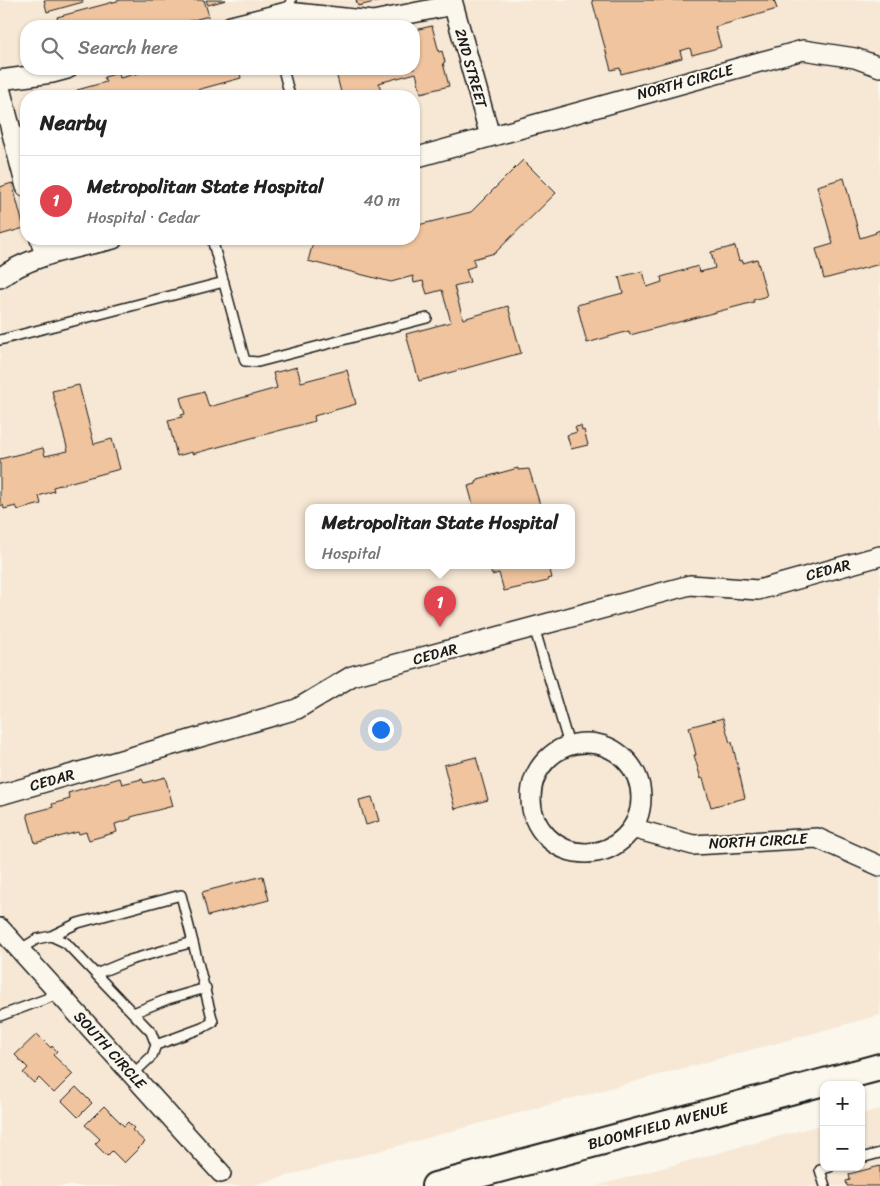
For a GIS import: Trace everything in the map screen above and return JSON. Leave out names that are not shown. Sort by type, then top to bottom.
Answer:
[{"type":"main road","name":"BLOOMFIELD AVENUE","points":[[435,1186],[880,1066]]},
{"type":"street","points":[[376,20],[453,2]]},
{"type":"street","name":"2ND STREET","points":[[453,2],[490,136]]},
{"type":"street","points":[[257,20],[287,13],[361,20]]},
{"type":"street","name":"NORTH CIRCLE","points":[[420,156],[803,50],[855,58],[880,67]]},
{"type":"street","points":[[0,80],[32,75]]},
{"type":"street","points":[[0,88],[20,164]]},
{"type":"street","points":[[0,278],[10,269],[42,248],[66,245]]},
{"type":"street","name":"CEDAR","points":[[0,795],[297,709],[352,676],[690,585],[758,590],[880,556]]},
{"type":"street","points":[[585,742],[602,745],[617,752],[630,764],[638,779],[641,796],[639,812],[632,828],[620,842],[602,851],[583,854],[565,850],[548,839],[537,824],[531,806],[532,786],[539,768],[552,754],[569,745],[585,742]]},
{"type":"street","name":"NORTH CIRCLE","points":[[632,828],[693,845],[817,838],[880,866]]},
{"type":"street","name":"SOUTH CIRCLE","points":[[0,928],[221,1172]]},
{"type":"lane","points":[[285,75],[288,90]]},
{"type":"lane","points":[[214,245],[245,361],[258,362],[427,318]]},
{"type":"lane","points":[[0,340],[224,282]]},
{"type":"lane","points":[[534,627],[569,745]]},
{"type":"lane","points":[[19,950],[37,939],[51,936],[78,923],[180,895],[214,1022],[156,1044]]},
{"type":"lane","points":[[51,936],[66,943],[151,1032],[156,1044],[152,1056],[132,1075]]},
{"type":"lane","points":[[96,974],[130,960],[193,942]]},
{"type":"lane","points":[[133,1013],[168,999],[206,988]]},
{"type":"lane","points":[[0,1016],[60,994]]},
{"type":"lane","points":[[865,1157],[880,1153]]},
{"type":"lane","points":[[820,1171],[825,1186]]},
{"type":"shaded area","points":[[0,0],[880,0],[880,1015],[250,1186],[0,1186]]},
{"type":"shaded area","points":[[880,1109],[880,1186],[596,1186],[820,1125],[820,1171],[865,1171],[865,1113]]},
{"type":"building","points":[[44,0],[83,0],[83,2],[47,12]]},
{"type":"building","points":[[121,0],[204,0],[209,16],[193,20],[58,20],[57,17]]},
{"type":"building","points":[[206,0],[226,0],[208,5]]},
{"type":"building","points":[[356,0],[383,0],[358,6]]},
{"type":"building","points":[[592,0],[774,0],[777,9],[715,27],[721,47],[692,55],[690,48],[680,51],[682,58],[621,74],[620,68],[611,70]]},
{"type":"building","points":[[432,26],[439,52],[442,51],[449,86],[421,93],[416,75],[420,75],[420,29]]},
{"type":"building","points":[[119,75],[120,78],[131,75],[240,75],[241,78],[197,90],[77,90],[106,82],[104,77]]},
{"type":"building","points":[[337,75],[409,75],[379,83],[381,90],[340,90]]},
{"type":"building","points":[[523,160],[556,193],[495,253],[473,259],[475,266],[466,269],[470,282],[454,286],[463,319],[508,306],[521,353],[419,381],[406,334],[451,322],[442,290],[427,294],[423,281],[414,283],[413,276],[391,282],[308,261],[312,245],[420,245],[420,225],[471,212]]},
{"type":"building","points":[[844,178],[860,238],[880,230],[880,264],[824,279],[816,249],[833,244],[817,186]]},
{"type":"building","points":[[12,183],[20,213],[20,229],[0,235],[0,187]]},
{"type":"building","points":[[735,246],[739,261],[742,260],[743,263],[757,259],[767,296],[753,300],[754,302],[630,335],[629,331],[587,343],[577,305],[623,293],[619,277],[643,271],[647,287],[662,282],[661,277],[698,266],[700,272],[715,268],[711,252]]},
{"type":"building","points":[[297,367],[301,382],[347,370],[356,404],[314,416],[315,421],[192,454],[192,452],[177,456],[168,420],[182,417],[181,415],[185,414],[180,398],[204,391],[209,407],[277,388],[273,373]]},
{"type":"building","points":[[79,385],[94,444],[112,439],[120,469],[53,487],[54,491],[39,496],[41,504],[18,510],[16,506],[4,509],[3,505],[0,506],[0,459],[43,448],[45,456],[68,451],[52,391]]},
{"type":"building","points":[[581,426],[588,445],[571,449],[567,435],[577,432],[575,427]]},
{"type":"building","points":[[518,468],[518,470],[529,469],[540,504],[473,504],[468,486],[476,484],[478,479]]},
{"type":"building","points":[[490,569],[550,569],[552,578],[547,579],[548,581],[504,591],[499,573],[492,575]]},
{"type":"building","points":[[723,718],[730,743],[732,742],[745,798],[711,807],[694,755],[696,755],[689,727]]},
{"type":"building","points":[[476,757],[488,800],[455,809],[444,765]]},
{"type":"building","points":[[165,777],[173,806],[131,817],[131,819],[115,824],[117,832],[89,840],[86,832],[79,834],[78,832],[35,843],[27,814],[53,807],[52,804],[70,799],[68,793],[120,778],[122,784],[142,779],[144,783]]},
{"type":"building","points":[[372,797],[379,821],[366,825],[359,800]]},
{"type":"building","points":[[263,876],[269,900],[208,916],[202,892]]},
{"type":"building","points":[[37,1034],[51,1048],[52,1046],[57,1051],[53,1055],[73,1074],[54,1093],[39,1078],[34,1083],[23,1073],[28,1068],[15,1055]]},
{"type":"building","points":[[76,1087],[92,1103],[78,1117],[62,1101]]},
{"type":"building","points":[[104,1106],[124,1126],[128,1122],[134,1128],[132,1130],[145,1142],[124,1163],[112,1151],[107,1156],[95,1144],[100,1139],[85,1125]]},
{"type":"building","points":[[880,1166],[880,1186],[847,1186],[846,1181],[850,1180],[849,1174]]},
{"type":"place","name":"Metropolitan State Hospital","points":[[440,627]]}]
